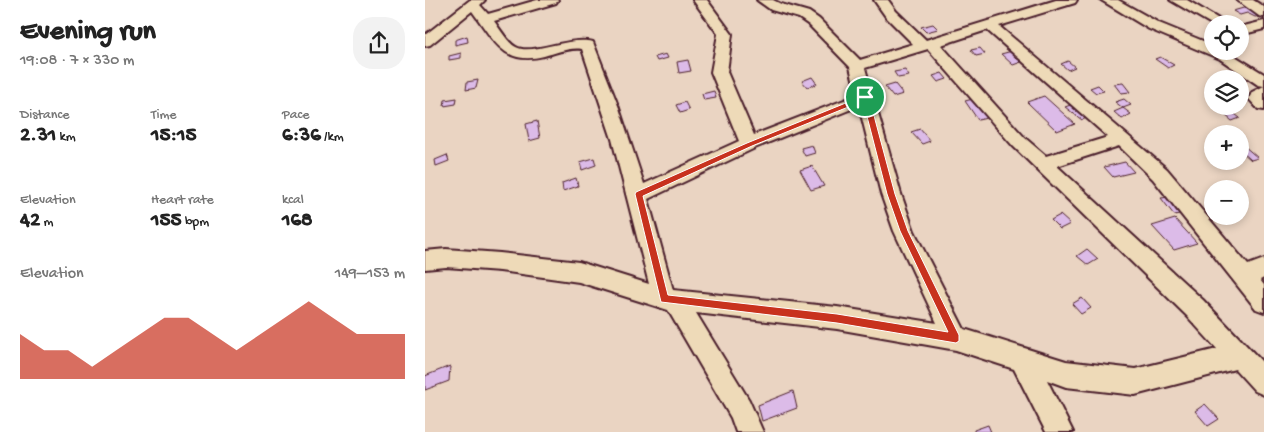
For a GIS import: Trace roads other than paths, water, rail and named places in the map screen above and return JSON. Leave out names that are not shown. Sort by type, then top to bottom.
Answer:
[{"type":"street","points":[[485,19],[551,0]]},
{"type":"street","points":[[700,0],[725,34],[719,72],[749,144]]},
{"type":"street","points":[[764,0],[776,7],[804,15],[814,22],[857,66],[891,194],[904,231],[956,338]]},
{"type":"street","points":[[881,0],[891,14],[927,44],[1043,164],[1195,308],[1264,382]]},
{"type":"street","points":[[857,66],[989,25],[1043,4],[1070,0]]},
{"type":"street","points":[[1108,0],[1154,26],[1225,56],[1264,81]]},
{"type":"street","points":[[1177,0],[1204,15]]},
{"type":"street","points":[[1244,0],[1264,13]]},
{"type":"street","points":[[425,42],[475,2],[485,19],[511,50],[515,52],[531,54],[575,44],[588,46],[606,90],[639,194],[669,299],[740,409],[750,432]]},
{"type":"street","points":[[989,25],[1122,138],[1160,174],[1254,272],[1264,302]]},
{"type":"street","points":[[1249,29],[1264,25]]},
{"type":"street","points":[[1264,91],[1257,96],[1257,99],[1264,105]]},
{"type":"street","points":[[639,194],[749,144],[865,97]]},
{"type":"street","points":[[1043,164],[1122,138]]},
{"type":"street","points":[[425,260],[446,258],[500,262],[579,272],[669,299],[837,318],[956,338],[1066,374],[1135,382],[1239,356]]},
{"type":"street","points":[[1023,361],[1059,432]]}]
